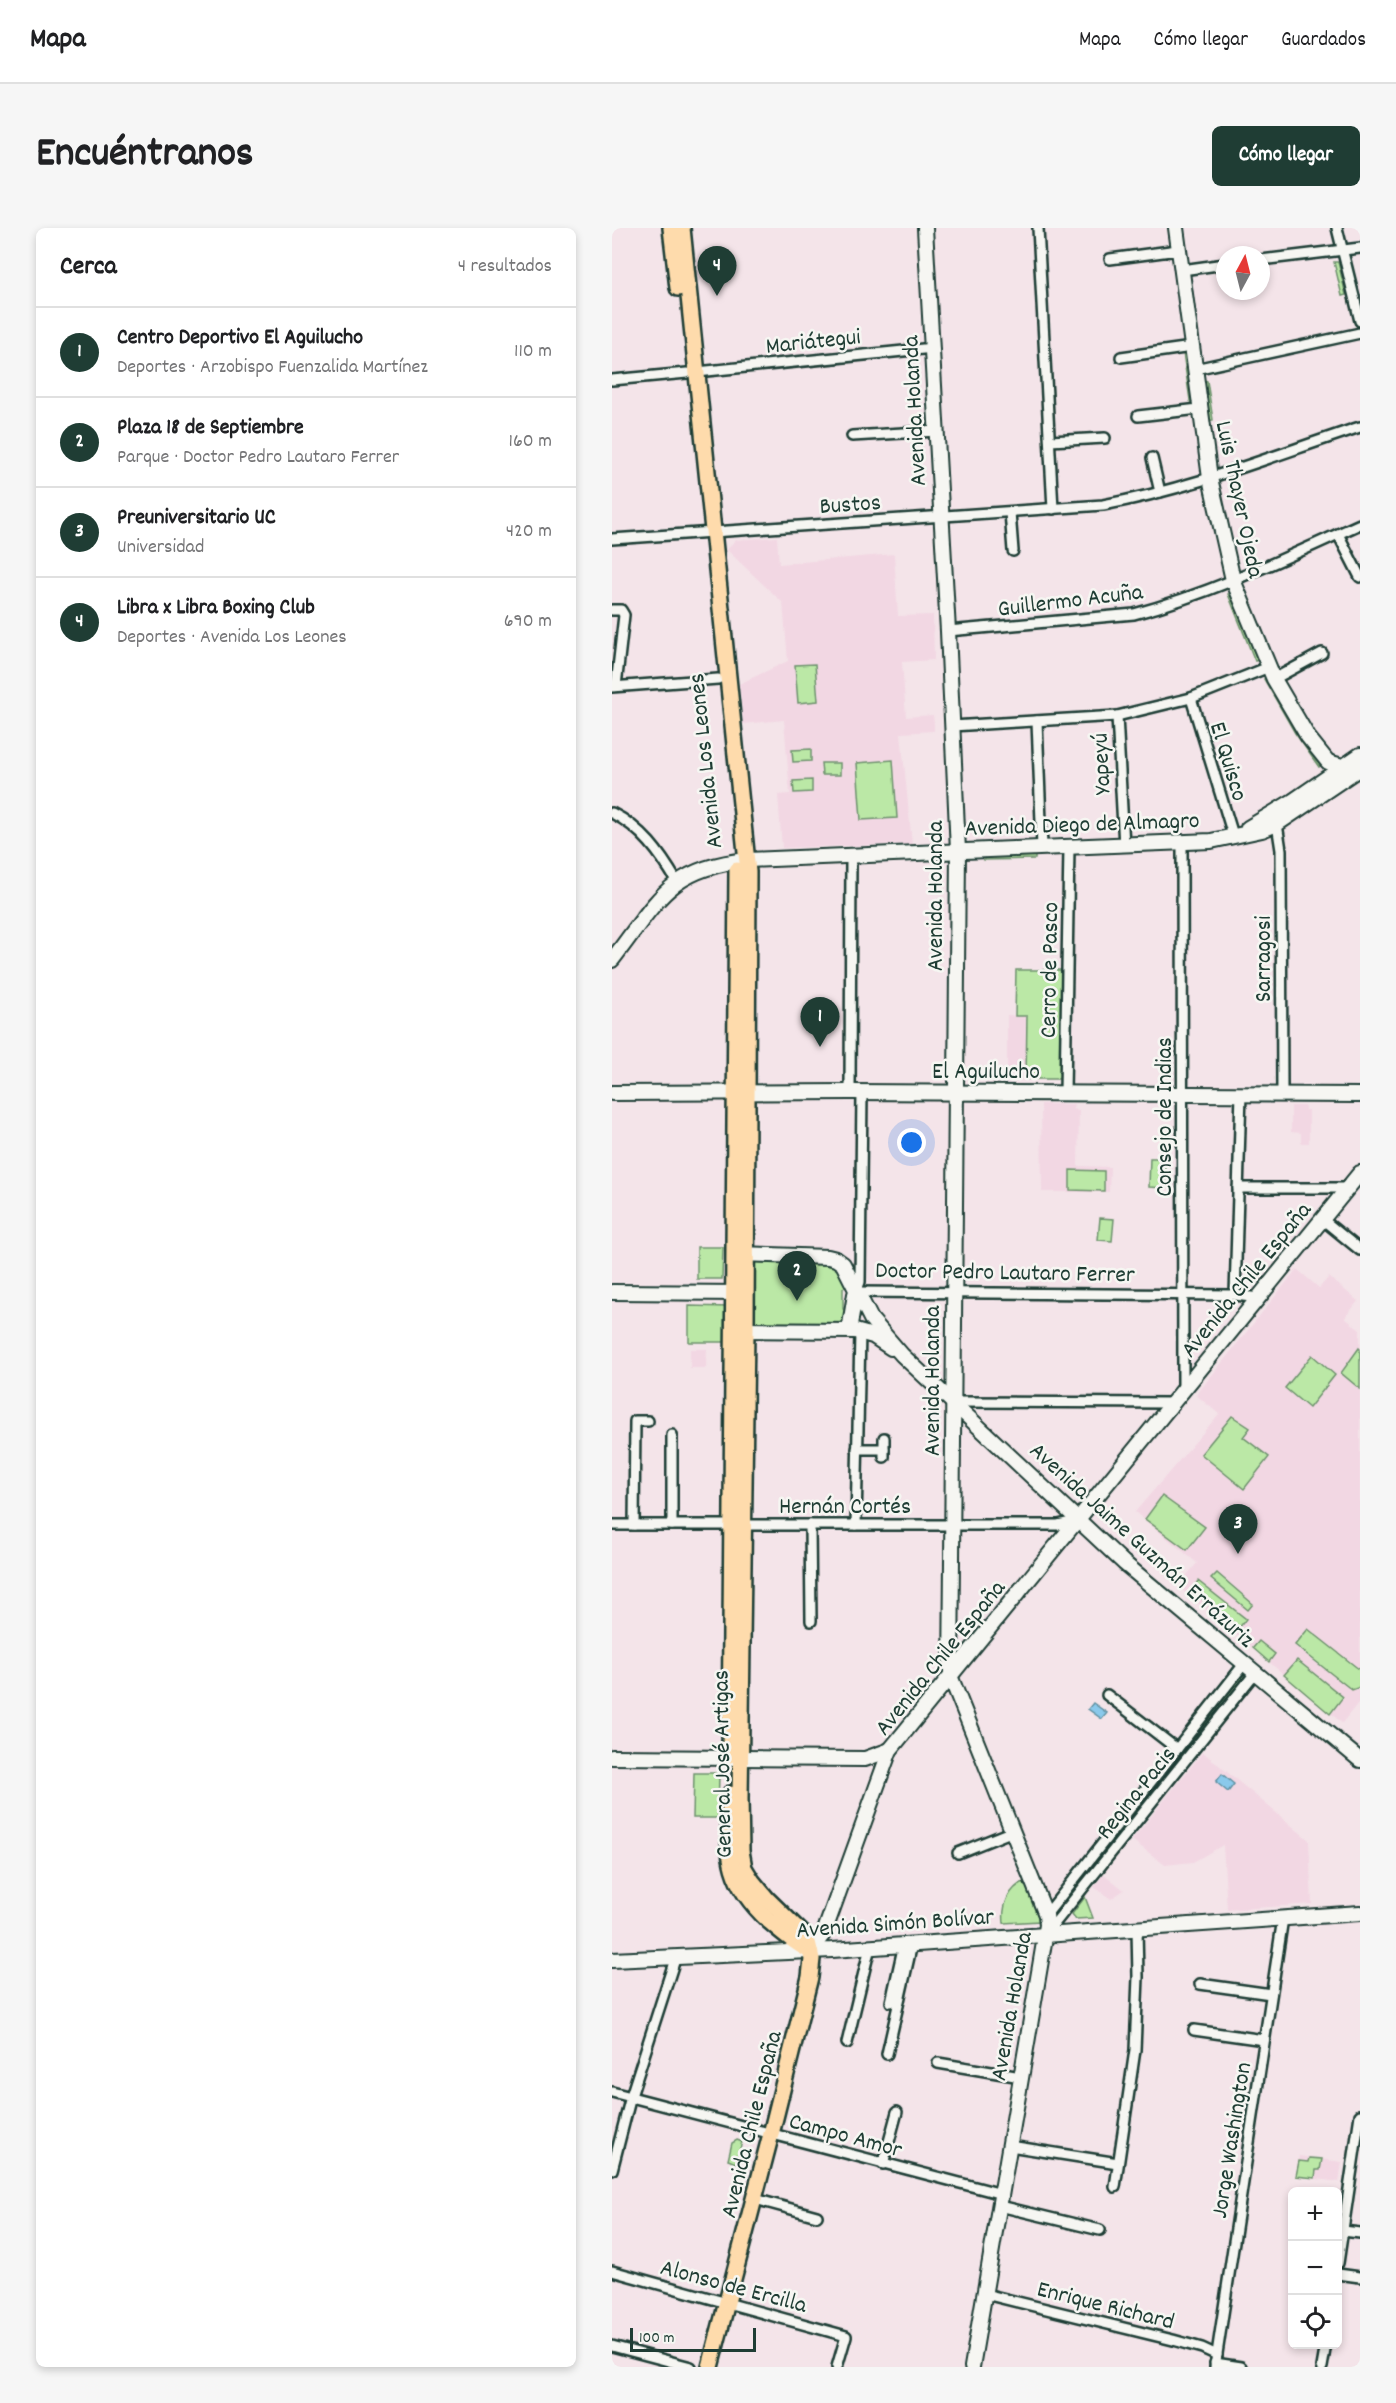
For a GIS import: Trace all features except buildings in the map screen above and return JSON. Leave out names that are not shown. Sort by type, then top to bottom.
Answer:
[{"type":"main road","name":"Avenida Los Leones","points":[[671,228],[692,373]]},
{"type":"main road","name":"Avenida Los Leones","points":[[682,228],[692,373],[742,861],[740,1254]]},
{"type":"main road","name":"Avenida Los Leones","points":[[708,532],[718,679],[742,861]]},
{"type":"main road","name":"General José Artigas","points":[[740,1254],[735,1757],[740,1842],[744,1868],[749,1877],[767,1899],[807,1938],[810,1951]]},
{"type":"main road","name":"Avenida Chile España","points":[[710,2367],[755,2199],[810,1977],[810,1951]]},
{"type":"street","name":"Avenida Holanda","points":[[925,228],[958,851],[951,1678],[1046,1915],[1047,1925],[972,2367]]},
{"type":"street","points":[[1038,228],[1053,509]]},
{"type":"street","name":"Luis Thayer Ojeda","points":[[1176,228],[1210,478],[1233,580],[1271,673],[1295,717],[1328,762],[1359,770]]},
{"type":"street","points":[[1337,228],[1360,321]]},
{"type":"street","points":[[1270,259],[1360,248]]},
{"type":"street","points":[[1110,259],[1178,250]]},
{"type":"street","points":[[1182,270],[1216,265]]},
{"type":"street","points":[[1195,369],[1360,333]]},
{"type":"street","points":[[1120,357],[1192,347]]},
{"type":"street","name":"Mariátegui","points":[[612,380],[933,348]]},
{"type":"street","name":"Luis Thayer Ojeda","points":[[1138,416],[1199,409]]},
{"type":"street","name":"Bustos","points":[[612,539],[1103,505],[1210,478],[1360,427]]},
{"type":"street","points":[[852,436],[937,431]]},
{"type":"street","points":[[1050,441],[1105,438]]},
{"type":"street","points":[[1152,458],[1160,492]]},
{"type":"street","points":[[1010,512],[1013,551]]},
{"type":"street","name":"Guillermo Acuña","points":[[948,631],[1134,614],[1164,606],[1233,580],[1360,524]]},
{"type":"street","points":[[1338,534],[1360,577]]},
{"type":"street","points":[[612,610],[621,610],[624,615],[614,687],[718,679]]},
{"type":"street","points":[[952,726],[1117,716],[1191,698],[1271,673],[1322,653]]},
{"type":"street","name":"El Quisco","points":[[1191,698],[1234,835]]},
{"type":"street","name":"Yapeyú","points":[[1117,716],[1124,846]]},
{"type":"street","points":[[1037,721],[1042,847]]},
{"type":"street","name":"Avenida Diego de Almagro","points":[[1234,835],[1293,801],[1360,755]]},
{"type":"street","name":"Avenida Diego de Almagro","points":[[612,960],[666,891],[676,882],[705,867],[742,861],[1211,841],[1262,830],[1277,824],[1359,770]]},
{"type":"street","points":[[612,813],[630,823],[647,839],[676,882]]},
{"type":"street","name":"Sarragosi","points":[[1277,824],[1281,850],[1282,1094]]},
{"type":"street","name":"Consejo de Indias","points":[[1182,843],[1184,1391]]},
{"type":"street","name":"Cerro de Pasco","points":[[1065,1093],[1069,847]]},
{"type":"street","points":[[851,857],[860,1282],[850,1325],[854,1331],[856,1525]]},
{"type":"street","name":"El Aguilucho","points":[[612,1093],[1360,1095]]},
{"type":"street","points":[[1235,1295],[1241,1093]]},
{"type":"street","name":"Avenida Chile España","points":[[810,1951],[824,1933],[890,1750],[951,1678],[1360,1173]]},
{"type":"street","points":[[1238,1188],[1348,1188]]},
{"type":"street","points":[[1322,1219],[1360,1250]]},
{"type":"street","name":"Doctor Pedro Lautaro Ferrer","points":[[740,1254],[832,1257],[840,1261],[848,1270],[856,1293],[1235,1295],[1259,1298]]},
{"type":"street","points":[[612,1292],[740,1293]]},
{"type":"street","name":"Avenida Jaime Guzmán Errázuriz","points":[[856,1293],[871,1319],[903,1355],[1078,1521],[1124,1563],[1360,1760]]},
{"type":"street","points":[[740,1330],[854,1331]]},
{"type":"street","name":"Avenida Jaime Guzmán Errázuriz","points":[[854,1331],[876,1338],[903,1355]]},
{"type":"street","points":[[954,1402],[1173,1403]]},
{"type":"street","points":[[634,1525],[635,1422],[648,1421]]},
{"type":"street","points":[[672,1435],[672,1525]]},
{"type":"street","points":[[857,1449],[884,1453],[884,1438]]},
{"type":"street","name":"Hernán Cortés","points":[[612,1525],[1058,1525],[1078,1521]]},
{"type":"street","points":[[810,1525],[812,1620]]},
{"type":"street","name":"Regina Pacis","points":[[1046,1915],[1177,1749],[1249,1668]]},
{"type":"street","name":"Regina Pacis","points":[[1046,1935],[1153,1800],[1249,1668]]},
{"type":"street","points":[[1107,1695],[1177,1749]]},
{"type":"street","points":[[612,1757],[865,1759],[890,1750]]},
{"type":"street","points":[[865,1759],[875,1766],[880,1774]]},
{"type":"street","points":[[1143,1792],[1153,1800]]},
{"type":"street","points":[[958,1853],[1013,1831]]},
{"type":"street","points":[[1094,1854],[1104,1862]]},
{"type":"street","name":"Avenida Simón Bolívar","points":[[612,1960],[870,1947],[1282,1918],[1358,1910]]},
{"type":"street","name":"Jorge Washington","points":[[1216,2362],[1282,1918]]},
{"type":"street","points":[[1115,2187],[1136,2040],[1137,1928]]},
{"type":"street","points":[[885,2053],[887,2023],[908,1944]]},
{"type":"street","points":[[847,2043],[870,1947]]},
{"type":"street","points":[[612,2170],[632,2096],[676,1956]]},
{"type":"street","points":[[1200,1984],[1271,1994]]},
{"type":"street","points":[[1194,2030],[1264,2040]]},
{"type":"street","points":[[938,2062],[1021,2077]]},
{"type":"street","name":"Campo Amor","points":[[612,2092],[883,2164],[1100,2230]]},
{"type":"street","points":[[883,2164],[897,2112]]},
{"type":"street","points":[[1360,2115],[1342,2231],[1360,2233]]},
{"type":"street","points":[[1010,2145],[1118,2163]]},
{"type":"street","points":[[755,2199],[816,2217]]},
{"type":"street","name":"Alonso de Ercilla","points":[[612,2271],[846,2336],[837,2367]]},
{"type":"street","points":[[1342,2275],[1360,2277]]},
{"type":"street","name":"Enrique Richard","points":[[985,2294],[1202,2348],[1216,2362],[1241,2367]]},
{"type":"street","points":[[612,2346],[691,2367]]},
{"type":"street","points":[[1322,2367],[1325,2349]]},
{"type":"shaded area","points":[[777,537],[779,564],[894,554],[898,616],[933,615],[934,660],[902,662],[906,717],[933,715],[934,723],[934,731],[901,733],[912,844],[782,848],[778,795],[790,794],[784,720],[743,724],[739,684],[788,661],[783,603],[727,550],[735,540]]},
{"type":"shaded area","points":[[1007,1015],[1027,1016],[1026,1079],[1007,1080]]},
{"type":"shaded area","points":[[1041,1104],[1074,1104],[1073,1109],[1079,1110],[1078,1166],[1110,1167],[1109,1192],[1042,1192]]},
{"type":"shaded area","points":[[1291,1106],[1305,1106],[1305,1110],[1309,1110],[1309,1143],[1301,1143],[1301,1133],[1291,1132]]},
{"type":"shaded area","points":[[1297,1269],[1319,1288],[1329,1277],[1358,1301],[1345,1318],[1360,1330],[1360,1704],[1358,1703],[1342,1723],[1178,1586],[1197,1563],[1135,1512],[1219,1414],[1196,1395]]},
{"type":"shaded area","points":[[690,1349],[707,1349],[706,1368],[690,1368]]},
{"type":"shaded area","points":[[1203,1752],[1309,1840],[1312,1904],[1227,1910],[1223,1845],[1193,1862],[1165,1865],[1132,1840]]},
{"type":"shaded area","points":[[1104,1874],[1124,1890],[1111,1899],[1094,1887]]},
{"type":"shaded area","points":[[1299,2156],[1342,2162],[1339,2182],[1296,2176]]},
{"type":"green space","points":[[1334,262],[1338,262],[1346,295],[1342,296]]},
{"type":"green space","points":[[1183,353],[1188,356],[1195,404],[1191,407]]},
{"type":"green space","points":[[1202,380],[1207,381],[1213,420],[1207,421]]},
{"type":"green space","points":[[1233,593],[1259,660],[1255,661],[1228,594]]},
{"type":"green space","points":[[815,664],[818,701],[798,703],[795,665]]},
{"type":"green space","points":[[1268,677],[1322,764],[1319,767],[1295,733],[1264,679]]},
{"type":"green space","points":[[811,749],[811,761],[793,762],[792,750]]},
{"type":"green space","points":[[893,760],[897,818],[861,820],[857,763]]},
{"type":"green space","points":[[821,763],[840,763],[840,775],[822,775]]},
{"type":"green space","points":[[812,780],[812,792],[794,793],[793,781]]},
{"type":"green space","points":[[1035,855],[1035,859],[984,860],[984,856]]},
{"type":"green space","points":[[1016,970],[1061,970],[1060,1079],[1026,1079],[1027,1016],[1015,1016]]},
{"type":"green space","points":[[1150,1158],[1165,1158],[1165,1188],[1149,1187]]},
{"type":"green space","points":[[1070,1170],[1104,1171],[1104,1191],[1070,1190]]},
{"type":"green space","points":[[1100,1218],[1114,1219],[1112,1241],[1098,1240]]},
{"type":"green space","points":[[697,1247],[723,1247],[722,1279],[697,1279]]},
{"type":"green space","points":[[753,1261],[835,1263],[851,1292],[843,1288],[843,1309],[848,1313],[847,1325],[753,1326]]},
{"type":"green space","points":[[689,1306],[728,1307],[728,1342],[689,1342]]},
{"type":"green space","points":[[1360,1349],[1360,1389],[1341,1373]]},
{"type":"green space","points":[[1312,1355],[1335,1375],[1309,1408],[1285,1388]]},
{"type":"green space","points":[[1232,1416],[1250,1428],[1243,1437],[1269,1457],[1244,1489],[1201,1454]]},
{"type":"green space","points":[[1162,1496],[1205,1527],[1187,1550],[1145,1519]]},
{"type":"green space","points":[[1217,1573],[1253,1604],[1248,1610],[1211,1579]]},
{"type":"green space","points":[[1198,1581],[1246,1619],[1239,1628],[1191,1590]]},
{"type":"green space","points":[[1308,1629],[1360,1670],[1360,1687],[1352,1690],[1295,1645]]},
{"type":"green space","points":[[1259,1641],[1275,1654],[1269,1662],[1253,1648]]},
{"type":"green space","points":[[1297,1660],[1343,1697],[1330,1714],[1284,1675]]},
{"type":"green space","points":[[1241,1674],[1245,1677],[1143,1803],[1140,1801]]},
{"type":"green space","points":[[694,1773],[719,1773],[718,1818],[693,1818]]},
{"type":"green space","points":[[1133,1810],[1136,1813],[1054,1915],[1052,1913]]},
{"type":"green space","points":[[1026,1881],[1040,1921],[1004,1923],[1007,1898],[1015,1888]]},
{"type":"green space","points":[[1085,1897],[1093,1918],[1076,1919],[1072,1914]]},
{"type":"green space","points":[[737,2140],[742,2142],[736,2163],[728,2160],[732,2143]]},
{"type":"green space","points":[[1309,2158],[1322,2159],[1320,2170],[1316,2170],[1315,2178],[1296,2176],[1299,2161],[1308,2162]]},
{"type":"water","points":[[1093,1703],[1107,1713],[1102,1719],[1088,1709]]},
{"type":"water","points":[[1222,1774],[1234,1784],[1228,1792],[1216,1782]]},
{"type":"place","name":"Libra x Libra Boxing Club","points":[[717,296]]},
{"type":"place","name":"Centro Deportivo El Aguilucho","points":[[820,1047]]},
{"type":"place","name":"Plaza 18 de Septiembre","points":[[797,1301]]},
{"type":"place","name":"Preuniversitario UC","points":[[1238,1554]]}]
